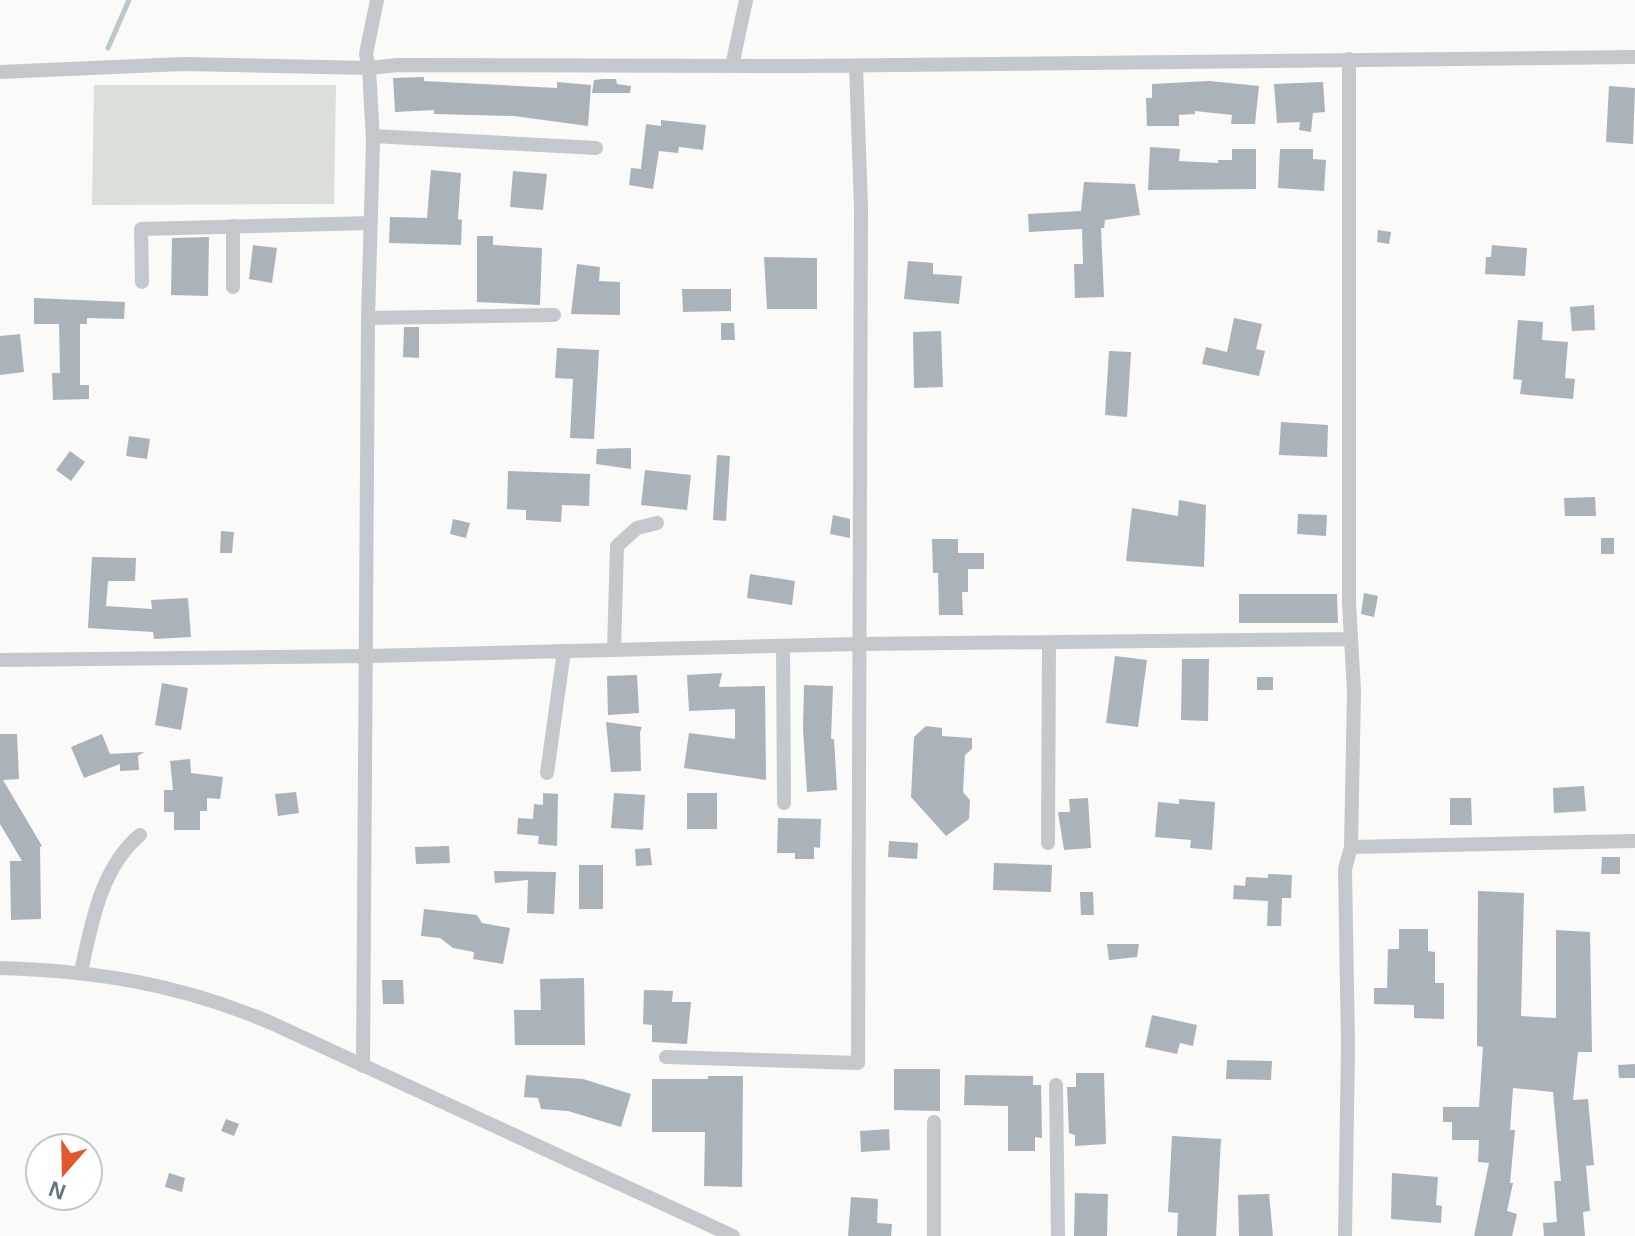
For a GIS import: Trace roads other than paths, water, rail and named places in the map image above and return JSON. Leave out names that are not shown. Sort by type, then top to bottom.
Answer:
[{"type":"street","points":[[363,1066],[369,656],[368,318],[373,136],[366,54],[377,0]]},
{"type":"street","points":[[732,66],[746,0]]},
{"type":"street","points":[[0,72],[183,64],[369,68],[398,65],[856,66],[1635,57]]},
{"type":"street","points":[[1345,1236],[1348,1046],[1345,869],[1351,847],[1349,59]]},
{"type":"street","points":[[666,1057],[858,1063],[857,644],[861,207],[856,66]]},
{"type":"street","points":[[373,136],[596,148]]},
{"type":"street","points":[[142,282],[141,229],[371,223]]},
{"type":"street","points":[[233,226],[233,287]]},
{"type":"street","points":[[368,318],[554,315]]},
{"type":"street","points":[[614,650],[617,546],[637,528],[657,523]]},
{"type":"street","points":[[0,660],[369,656],[857,644],[1351,639]]},
{"type":"street","points":[[1048,843],[1049,643]]},
{"type":"street","points":[[783,646],[784,803]]},
{"type":"street","points":[[547,773],[564,651]]},
{"type":"street","points":[[81,972],[91,929],[113,866],[123,849],[140,835]]},
{"type":"street","points":[[1351,847],[1635,841]]},
{"type":"street","points":[[0,968],[81,972],[146,981],[205,997],[733,1236]]},
{"type":"street","points":[[1056,1085],[1058,1236]]},
{"type":"street","points":[[934,1122],[934,1236]]},
{"type":"waterway","points":[[108,48],[129,0]]}]
